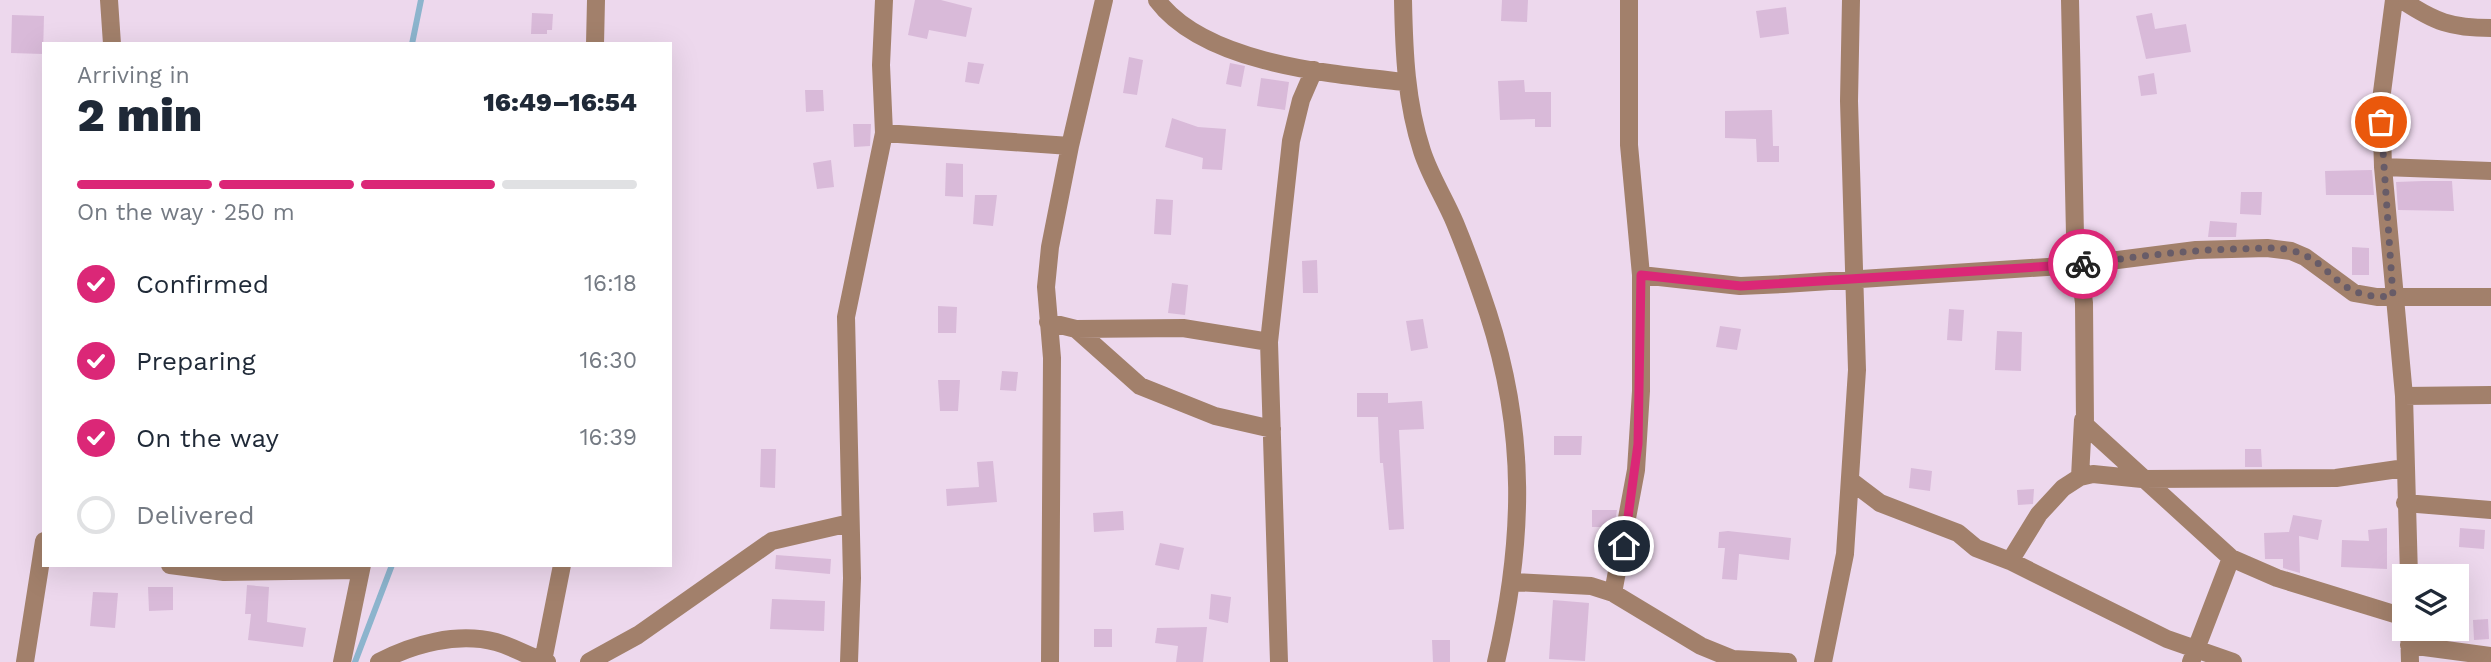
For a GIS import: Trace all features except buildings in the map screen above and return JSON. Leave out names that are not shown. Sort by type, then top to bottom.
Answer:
[{"type":"street","points":[[109,0],[112,42]]},
{"type":"street","points":[[595,42],[596,0]]},
{"type":"street","points":[[849,662],[850,523],[846,317],[884,132],[881,65],[884,0]]},
{"type":"street","points":[[1050,662],[1052,358],[1046,287],[1070,146],[1104,0]]},
{"type":"street","points":[[1157,0],[1167,12],[1204,37],[1249,55],[1314,70],[1405,82]]},
{"type":"street","points":[[1403,0],[1405,82],[1422,153],[1455,223],[1489,315],[1516,438],[1520,493],[1514,582],[1496,662]]},
{"type":"street","points":[[1613,593],[1636,470],[1641,391],[1641,275],[1629,145],[1629,0]]},
{"type":"street","points":[[1822,662],[1845,554],[1857,370],[1849,101],[1852,0]]},
{"type":"street","points":[[2070,0],[2078,265],[2084,315],[2084,416],[2080,477]]},
{"type":"street","points":[[2394,0],[2381,100],[2393,296],[2404,396],[2408,564]]},
{"type":"street","points":[[2402,0],[2434,20],[2451,26],[2491,27]]},
{"type":"street","points":[[1279,662],[1269,342],[1291,141],[1314,70]]},
{"type":"street","points":[[884,132],[1070,146]]},
{"type":"street","points":[[2383,167],[2491,172]]},
{"type":"street","points":[[1641,275],[1741,286],[2078,265],[2196,250],[2267,248],[2291,251],[2305,257],[2354,293],[2491,297]]},
{"type":"street","points":[[1048,322],[1076,329],[1183,328],[1269,342]]},
{"type":"street","points":[[1076,329],[1140,386],[1215,416],[1272,429]]},
{"type":"street","points":[[2404,396],[2491,395]]},
{"type":"street","points":[[2084,416],[2091,433],[2231,558],[2277,578],[2392,613]]},
{"type":"street","points":[[2010,561],[2039,514],[2063,488],[2080,477],[2105,474],[2142,479],[2336,478],[2405,468]]},
{"type":"street","points":[[1851,481],[1880,503],[1958,533],[1976,548],[2010,561],[2192,656],[2233,662]]},
{"type":"street","points":[[2405,503],[2491,510]]},
{"type":"street","points":[[589,662],[638,635],[772,541],[850,523]]},
{"type":"street","points":[[25,662],[42,552]]},
{"type":"street","points":[[2192,656],[2231,558]]},
{"type":"street","points":[[185,567],[224,572],[362,567],[342,662]]},
{"type":"street","points":[[379,662],[419,643],[493,641],[545,662],[562,567]]},
{"type":"street","points":[[1514,582],[1591,586],[1613,593],[1701,646],[1733,659],[1788,662]]},
{"type":"street","points":[[2410,645],[2491,656]]},
{"type":"waterway","points":[[412,42],[421,0]]},
{"type":"waterway","points":[[355,662],[391,567]]},
{"type":"way so far","points":[[2083,264],[2196,250],[2267,248],[2291,251],[2305,257],[2325,269],[2354,293],[2376,297],[2393,296],[2381,122]]},
{"type":"route","points":[[1624,546],[1638,444],[1641,275],[1741,286],[2083,264]]}]
